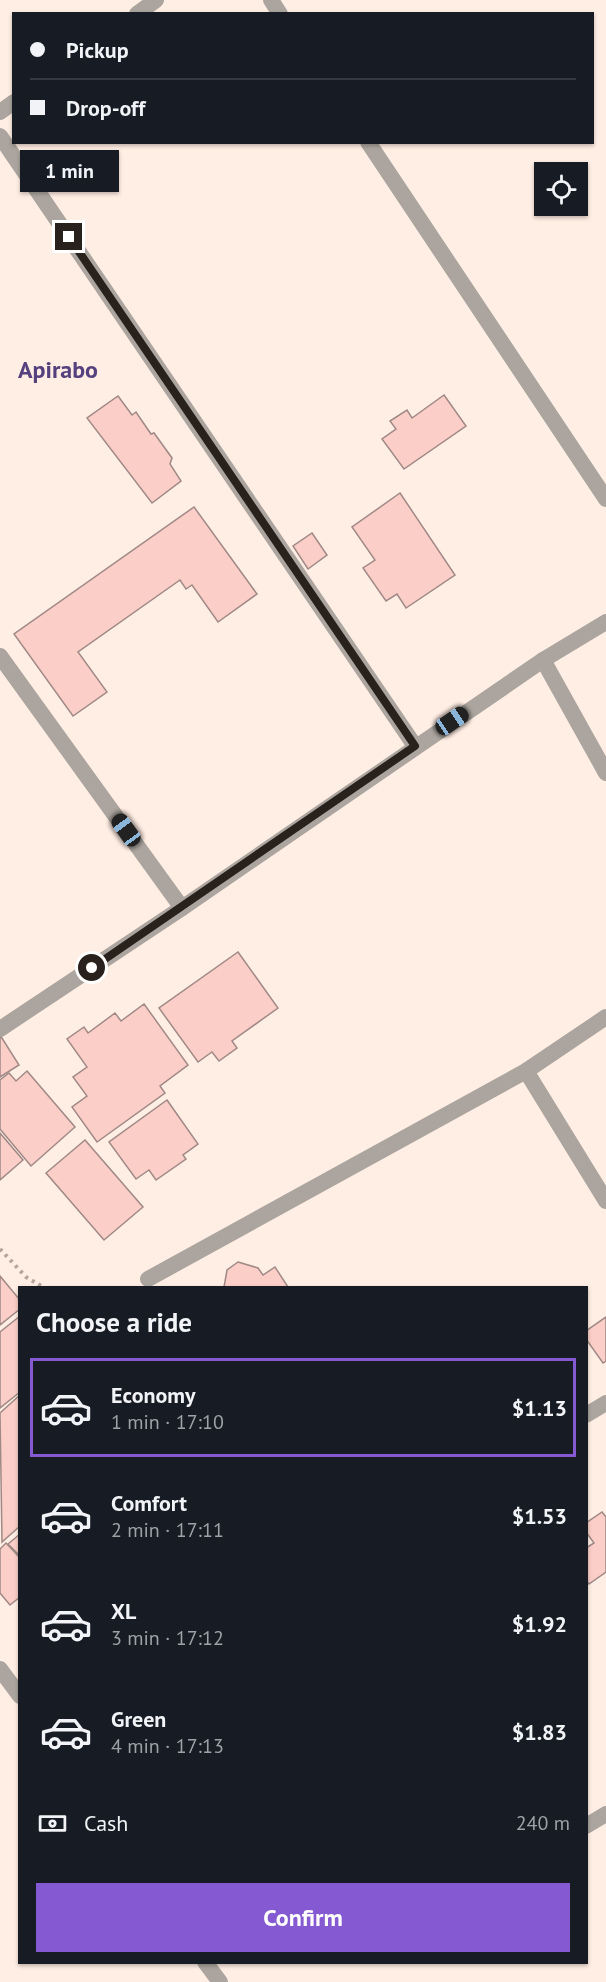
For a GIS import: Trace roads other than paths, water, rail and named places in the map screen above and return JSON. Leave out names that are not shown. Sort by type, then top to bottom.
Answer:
[{"type":"street","points":[[140,12],[156,0]]},
{"type":"street","points":[[1,139],[415,746]]},
{"type":"street","points":[[369,144],[606,499]]},
{"type":"street","points":[[0,1029],[182,908],[543,660],[606,622]]},
{"type":"street","points":[[0,656],[182,908]]},
{"type":"street","points":[[543,660],[606,773]]},
{"type":"street","points":[[148,1279],[526,1071],[606,1017]]},
{"type":"street","points":[[526,1071],[606,1201]]},
{"type":"street","points":[[588,1414],[606,1402]]},
{"type":"street","points":[[0,1669],[18,1693]]},
{"type":"street","points":[[588,1825],[606,1814]]},
{"type":"street","points":[[206,1964],[219,1982]]},
{"type":"district","name":"Apirabo","points":[[58,370]]}]
